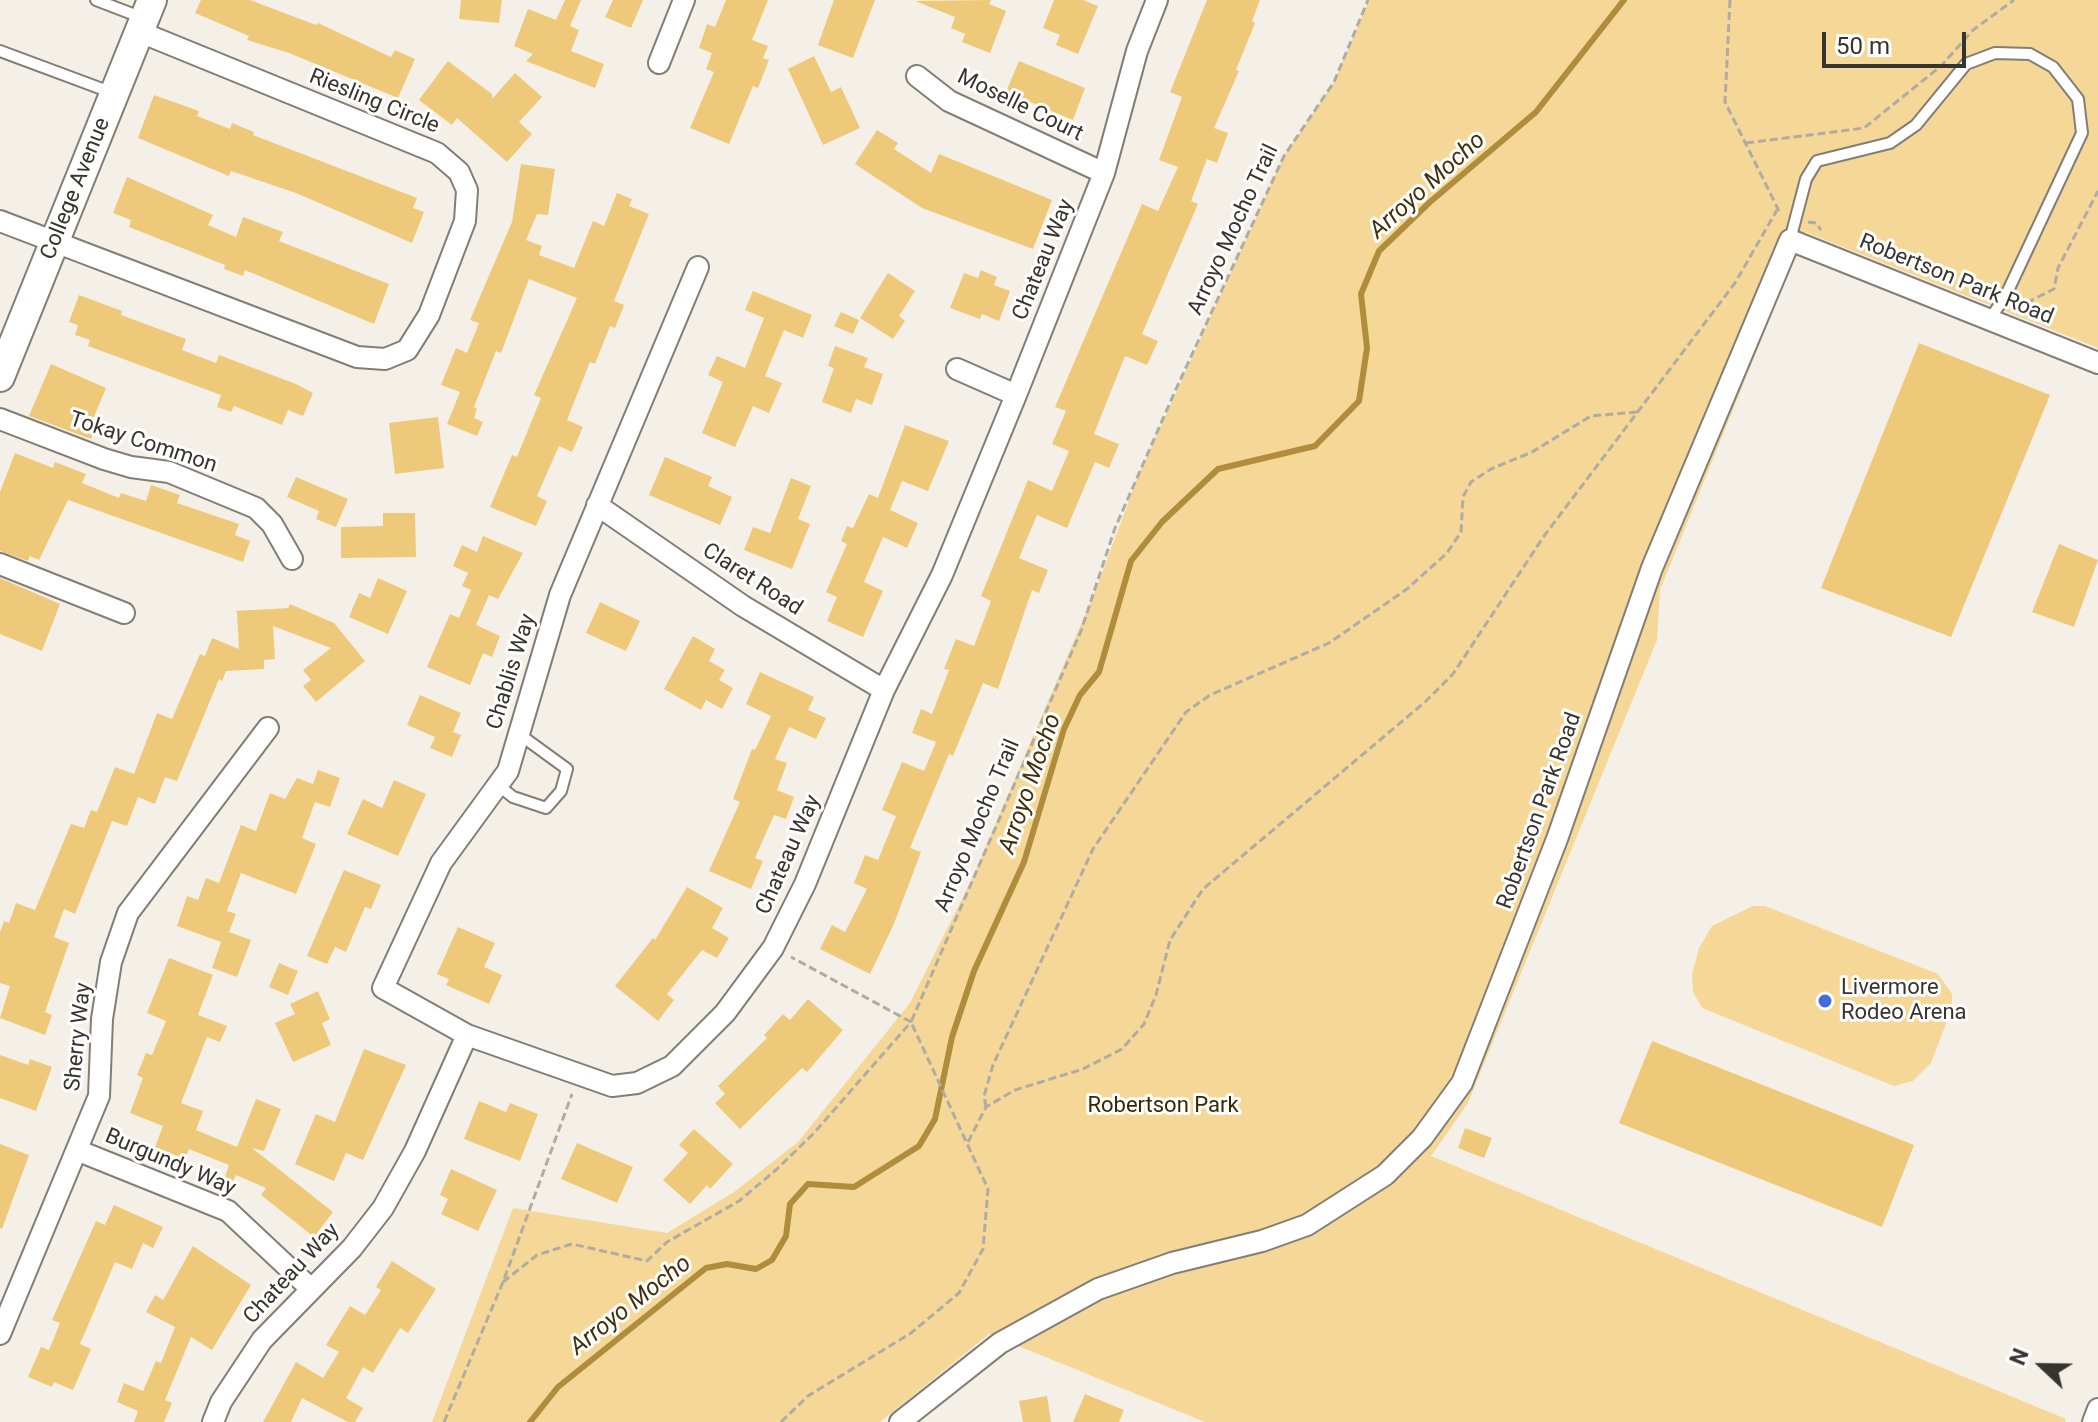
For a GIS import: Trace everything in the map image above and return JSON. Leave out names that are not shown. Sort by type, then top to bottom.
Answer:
[{"type":"street","points":[[659,63],[684,0]]},
{"type":"street","name":"Chateau Way","points":[[213,1422],[221,1402],[262,1340],[352,1248],[383,1208],[415,1151],[467,1035],[612,1086],[637,1083],[672,1066],[725,1013],[773,948],[805,884],[884,690],[942,575],[1016,395],[1104,173],[1137,51],[1157,0]]},
{"type":"street","name":"College Avenue","points":[[0,377],[145,17]]},
{"type":"street","name":"Riesling Circle","points":[[0,221],[357,357],[385,359],[407,350],[429,315],[465,221],[467,190],[459,172],[437,153],[145,17]]},
{"type":"street","name":"Moselle Court","points":[[917,76],[949,101],[1104,173]]},
{"type":"street","name":"Robertson Park Road","points":[[900,1422],[1000,1343],[1098,1289],[1172,1263],[1262,1241],[1307,1225],[1385,1175],[1422,1138],[1462,1083],[1557,839],[1652,568],[1790,240],[2098,363]]},
{"type":"street","name":"Chablis Way","points":[[467,1035],[383,988],[441,863],[508,771],[560,595],[698,267]]},
{"type":"street","points":[[957,369],[1016,395]]},
{"type":"street","name":"Tokay Common","points":[[0,419],[104,459],[169,472],[256,508],[272,524],[292,559]]},
{"type":"street","name":"Claret Road","points":[[597,505],[743,606],[884,690]]},
{"type":"street","points":[[0,564],[124,613]]},
{"type":"street","name":"Sherry Way","points":[[0,1334],[79,1151],[99,1096],[102,1019],[111,962],[128,913],[268,728]]},
{"type":"street","name":"Burgundy Way","points":[[79,1151],[228,1211],[310,1288]]},
{"type":"street","points":[[2093,1422],[2098,1409]]},
{"type":"lane","points":[[96,0],[145,17]]},
{"type":"lane","points":[[0,51],[115,94]]},
{"type":"lane","points":[[1790,240],[1806,179],[1817,161],[1890,143],[1916,125],[1966,64],[1995,53],[2030,54],[2053,67],[2078,99],[2082,133],[2006,295],[1990,319]]},
{"type":"lane","points":[[498,785],[513,797],[546,808],[561,791],[567,769],[519,734]]},
{"type":"path","name":"Arroyo Mocho Trail","points":[[503,1282],[537,1255],[572,1244],[647,1261],[667,1242],[739,1201],[777,1169],[813,1134],[911,1022],[1081,631],[1115,528],[1176,389],[1284,156],[1334,82],[1368,0]]},
{"type":"path","points":[[968,1142],[986,1107],[1015,1090],[1083,1069],[1122,1049],[1144,1024],[1156,995],[1170,940],[1203,889],[1413,712],[1453,674],[1544,536],[1735,283],[1777,210],[1725,102],[1730,0]]},
{"type":"path","points":[[1746,143],[1864,128],[1941,66],[1973,30],[2014,0]]},
{"type":"path","points":[[1990,319],[2024,307],[2054,289],[2058,268],[2098,191]]},
{"type":"path","points":[[986,1107],[984,1096],[993,1065],[1093,849],[1186,712],[1210,695],[1329,643],[1407,589],[1447,553],[1461,532],[1463,497],[1471,482],[1532,452],[1591,416],[1637,412]]},
{"type":"path","points":[[773,948],[911,1022],[988,1189],[983,1249],[959,1293],[911,1333],[808,1396],[781,1422]]},
{"type":"path","points":[[444,1422],[503,1282],[578,1076]]},
{"type":"green space","name":"Robertson Park","points":[[1369,0],[2098,0],[2098,348],[1805,232],[1660,590],[1657,640],[1468,1103],[1431,1156],[2066,1419],[2065,1422],[1205,1422],[989,1334],[880,1422],[432,1422],[513,1208],[667,1233],[734,1192],[798,1142],[910,1003],[972,879],[1094,594],[1139,474],[1284,156],[1334,82]]},
{"type":"green space","name":"Livermore Rodeo Arena","points":[[1753,906],[1765,906],[1938,974],[1952,994],[1952,1008],[1931,1063],[1913,1081],[1894,1086],[1702,1008],[1693,992],[1692,974],[1699,948],[1712,926]]},
{"type":"building","points":[[201,0],[250,0],[316,25],[318,23],[391,57],[395,50],[415,59],[398,98],[289,53],[247,40],[249,36],[195,13]]},
{"type":"building","points":[[461,0],[502,0],[499,23],[459,19]]},
{"type":"building","points":[[565,0],[581,0],[570,26],[579,30],[571,51],[604,64],[595,88],[526,61],[533,54],[514,46],[528,9],[556,20]]},
{"type":"building","points":[[613,0],[643,0],[631,28],[605,17]]},
{"type":"building","points":[[726,0],[768,0],[752,40],[768,46],[763,58],[769,60],[758,88],[753,86],[729,144],[690,128],[714,72],[706,69],[712,53],[699,48],[707,24],[715,27]]},
{"type":"building","points":[[834,0],[875,0],[853,58],[818,45]]},
{"type":"building","points":[[991,0],[989,4],[1006,11],[990,53],[962,42],[965,34],[951,28],[955,17],[915,1]]},
{"type":"building","points":[[1054,0],[1083,0],[1098,6],[1078,54],[1056,45],[1060,35],[1043,28]]},
{"type":"building","points":[[1207,0],[1260,0],[1252,21],[1255,23],[1236,70],[1239,71],[1214,128],[1228,133],[1217,163],[1207,159],[1191,201],[1198,204],[1142,334],[1158,341],[1147,365],[1125,356],[1094,434],[1119,444],[1109,468],[1095,462],[1067,528],[1037,515],[1019,558],[1048,570],[1039,593],[1032,590],[998,689],[983,683],[953,756],[949,754],[910,848],[921,852],[893,926],[870,974],[820,949],[832,925],[845,932],[867,889],[854,883],[865,855],[878,860],[896,816],[882,810],[902,762],[924,771],[936,742],[912,733],[921,709],[932,714],[949,670],[944,669],[956,639],[974,646],[991,601],[981,596],[1028,480],[1052,491],[1069,451],[1052,444],[1066,411],[1055,407],[1142,204],[1158,211],[1178,167],[1159,160],[1182,97],[1170,92]]},
{"type":"building","points":[[814,56],[831,92],[841,87],[860,128],[823,145],[788,69]]},
{"type":"building","points":[[448,61],[492,94],[492,99],[515,73],[542,97],[519,122],[532,134],[507,162],[457,118],[452,125],[419,100]]},
{"type":"building","points":[[1019,61],[1085,88],[1073,120],[1006,92]]},
{"type":"building","points":[[154,95],[199,111],[197,116],[230,129],[232,123],[254,132],[253,135],[417,198],[413,208],[424,212],[412,243],[296,193],[231,171],[229,176],[138,138]]},
{"type":"building","points":[[877,130],[898,143],[894,149],[931,173],[939,154],[1052,200],[1033,249],[922,208],[855,164]]},
{"type":"building","points":[[521,164],[555,169],[548,215],[537,214],[526,240],[542,246],[539,255],[574,268],[593,221],[604,226],[617,193],[632,199],[629,206],[649,214],[614,301],[624,305],[615,328],[610,326],[595,364],[590,362],[567,420],[583,427],[572,452],[559,446],[537,496],[547,501],[536,526],[490,507],[512,455],[517,457],[541,398],[534,395],[577,298],[529,279],[501,353],[496,351],[474,407],[477,409],[474,418],[483,422],[477,436],[447,424],[460,392],[441,385],[456,348],[467,353],[479,323],[470,320],[512,222]]},
{"type":"building","points":[[127,177],[213,215],[208,225],[236,237],[243,217],[283,232],[279,241],[389,284],[374,324],[245,270],[243,276],[224,269],[225,265],[129,227],[131,220],[113,213]]},
{"type":"building","points":[[981,270],[997,277],[994,285],[1010,291],[999,321],[982,314],[980,319],[950,308],[964,273],[978,278]]},
{"type":"building","points":[[888,273],[915,291],[899,316],[905,321],[893,339],[860,318]]},
{"type":"building","points":[[753,291],[812,315],[803,338],[784,330],[765,376],[782,383],[769,413],[753,406],[735,447],[702,433],[723,382],[708,375],[717,356],[745,368],[764,318],[745,310]]},
{"type":"building","points":[[79,295],[122,311],[121,315],[186,339],[182,350],[216,363],[219,355],[313,393],[303,416],[288,410],[282,425],[234,406],[231,412],[217,407],[221,395],[88,346],[90,340],[75,335],[78,325],[69,322]]},
{"type":"building","points":[[841,312],[859,320],[853,334],[834,326]]},
{"type":"building","points":[[1919,343],[2050,395],[1951,637],[1821,588]]},
{"type":"building","points":[[835,346],[868,358],[864,367],[883,374],[872,405],[856,399],[851,413],[822,402],[834,368],[828,366]]},
{"type":"building","points":[[51,364],[106,388],[93,419],[98,421],[91,439],[29,416]]},
{"type":"building","points":[[438,417],[444,468],[395,474],[389,423]]},
{"type":"building","points":[[905,425],[949,441],[928,491],[902,481],[890,510],[918,523],[907,548],[883,537],[864,582],[883,591],[863,637],[827,621],[837,597],[826,592],[847,544],[841,541],[847,526],[853,528],[869,494],[878,498]]},
{"type":"building","points":[[15,453],[53,468],[55,462],[86,474],[82,483],[119,498],[121,493],[146,501],[151,485],[180,495],[177,503],[239,524],[235,535],[250,541],[243,562],[68,500],[39,560],[30,556],[28,561],[0,551],[0,492]]},
{"type":"building","points":[[665,457],[712,477],[708,486],[732,497],[720,525],[649,495]]},
{"type":"building","points":[[296,477],[348,499],[336,527],[316,519],[319,511],[287,497]]},
{"type":"building","points":[[791,478],[811,486],[798,519],[810,524],[792,569],[744,550],[753,527],[770,533]]},
{"type":"building","points":[[383,513],[415,513],[416,557],[341,558],[341,527],[383,526]]},
{"type":"building","points":[[483,536],[523,553],[498,599],[489,595],[476,625],[500,636],[492,657],[483,653],[470,685],[427,667],[450,614],[459,618],[471,590],[462,586],[468,573],[453,566],[462,545],[477,552]]},
{"type":"building","points":[[2059,544],[2098,560],[2074,627],[2032,612]]},
{"type":"building","points":[[0,578],[60,604],[42,651],[0,634]]},
{"type":"building","points":[[378,578],[407,591],[388,634],[349,617],[359,593],[370,598]]},
{"type":"building","points":[[600,602],[640,621],[626,651],[586,633]]},
{"type":"building","points":[[290,604],[334,623],[365,661],[316,702],[303,686],[311,680],[303,670],[331,648],[273,626],[275,659],[264,660],[264,669],[226,671],[222,681],[219,679],[177,781],[165,777],[155,804],[138,797],[127,826],[112,821],[75,914],[64,909],[54,937],[69,943],[45,1012],[52,1015],[45,1035],[0,1018],[10,986],[0,983],[0,932],[4,921],[9,923],[16,903],[35,910],[71,824],[84,828],[91,810],[97,812],[115,767],[134,774],[157,713],[172,719],[200,654],[205,656],[212,638],[239,649],[237,612],[234,611],[288,608]]},
{"type":"building","points":[[693,636],[715,649],[709,661],[725,670],[719,680],[733,688],[722,709],[706,700],[701,710],[664,689]]},
{"type":"building","points":[[760,672],[814,697],[808,710],[826,718],[816,739],[789,727],[775,759],[787,763],[777,790],[794,797],[786,819],[774,815],[755,858],[763,861],[751,889],[709,871],[740,802],[733,799],[752,749],[755,750],[771,716],[746,704]]},
{"type":"building","points":[[420,695],[461,713],[453,732],[461,735],[452,757],[430,748],[435,737],[407,725]]},
{"type":"building","points":[[318,770],[340,778],[330,807],[315,802],[302,838],[316,844],[296,894],[241,873],[227,911],[236,914],[229,932],[251,940],[237,977],[212,968],[221,942],[177,926],[187,896],[198,900],[206,878],[219,883],[241,825],[256,831],[270,793],[285,799],[297,778],[313,784]]},
{"type":"building","points":[[394,780],[426,794],[398,856],[347,834],[363,799],[382,808]]},
{"type":"building","points":[[344,870],[381,885],[371,909],[365,907],[346,952],[335,947],[327,964],[307,956]]},
{"type":"building","points":[[687,887],[723,908],[712,928],[729,938],[717,958],[702,950],[667,994],[674,1000],[658,1021],[615,986],[653,938],[655,940]]},
{"type":"building","points":[[458,927],[495,943],[484,967],[502,975],[489,1004],[446,985],[449,979],[437,974]]},
{"type":"building","points":[[169,958],[213,975],[198,1015],[227,1026],[220,1042],[207,1037],[181,1103],[203,1111],[196,1130],[237,1147],[256,1099],[281,1109],[264,1151],[252,1148],[333,1212],[314,1237],[261,1195],[266,1188],[236,1175],[233,1181],[225,1177],[229,1165],[189,1149],[185,1159],[155,1147],[163,1126],[130,1113],[143,1078],[137,1075],[146,1053],[152,1055],[166,1021],[147,1013]]},
{"type":"building","points":[[279,963],[298,971],[288,995],[269,987]]},
{"type":"building","points":[[318,991],[330,1019],[322,1023],[331,1045],[293,1062],[275,1023],[295,1014],[290,1004]]},
{"type":"building","points":[[808,999],[843,1030],[807,1072],[802,1068],[740,1129],[715,1103],[725,1094],[718,1086],[767,1038],[764,1035],[783,1014],[790,1020]]},
{"type":"building","points":[[1652,1041],[1914,1145],[1882,1227],[1619,1123]]},
{"type":"building","points":[[364,1049],[406,1065],[363,1160],[346,1153],[334,1181],[295,1164],[316,1114],[335,1122]]},
{"type":"building","points":[[0,1055],[28,1065],[30,1059],[52,1067],[36,1111],[0,1098]]},
{"type":"building","points":[[479,1101],[506,1112],[510,1103],[538,1114],[520,1161],[464,1139]]},
{"type":"building","points":[[1465,1128],[1492,1138],[1484,1158],[1458,1148]]},
{"type":"building","points":[[694,1129],[733,1164],[710,1189],[707,1185],[690,1204],[663,1180],[688,1153],[679,1145]]},
{"type":"building","points":[[577,1143],[633,1167],[617,1203],[561,1179]]},
{"type":"building","points":[[0,1144],[29,1155],[2,1229],[0,1228]]},
{"type":"building","points":[[451,1169],[497,1190],[478,1231],[441,1214],[448,1199],[440,1195]]},
{"type":"building","points":[[114,1205],[163,1227],[153,1248],[143,1243],[132,1269],[115,1262],[80,1344],[91,1349],[73,1390],[54,1382],[52,1387],[28,1377],[41,1347],[49,1350],[60,1323],[52,1320],[96,1221],[105,1225]]},
{"type":"building","points":[[193,1246],[251,1285],[212,1350],[191,1337],[165,1400],[172,1403],[164,1422],[134,1422],[138,1411],[117,1402],[124,1383],[143,1391],[156,1361],[161,1363],[175,1327],[146,1312],[155,1295],[163,1300]]},
{"type":"building","points":[[392,1261],[436,1289],[408,1333],[400,1328],[373,1373],[363,1367],[346,1398],[363,1408],[355,1422],[348,1422],[302,1398],[291,1422],[263,1422],[296,1362],[323,1378],[339,1352],[326,1345],[350,1306],[365,1315],[381,1290],[376,1287]]},
{"type":"building","points":[[1085,1394],[1124,1410],[1119,1422],[1073,1422]]},
{"type":"building","points":[[1047,1396],[1051,1422],[1023,1422],[1019,1401]]},
{"type":"waterway","name":"Arroyo Mocho","points":[[530,1422],[558,1387],[706,1268],[727,1264],[756,1269],[772,1260],[786,1236],[790,1204],[808,1184],[854,1187],[919,1146],[935,1119],[952,1037],[974,971],[1024,862],[1064,729],[1080,695],[1099,672],[1131,561],[1162,522],[1218,469],[1315,446],[1359,401],[1367,348],[1361,294],[1379,251],[1430,202],[1536,112],[1624,0]]},
{"type":"place","name":"Livermore Rodeo Arena","points":[[1825,1001]]}]
